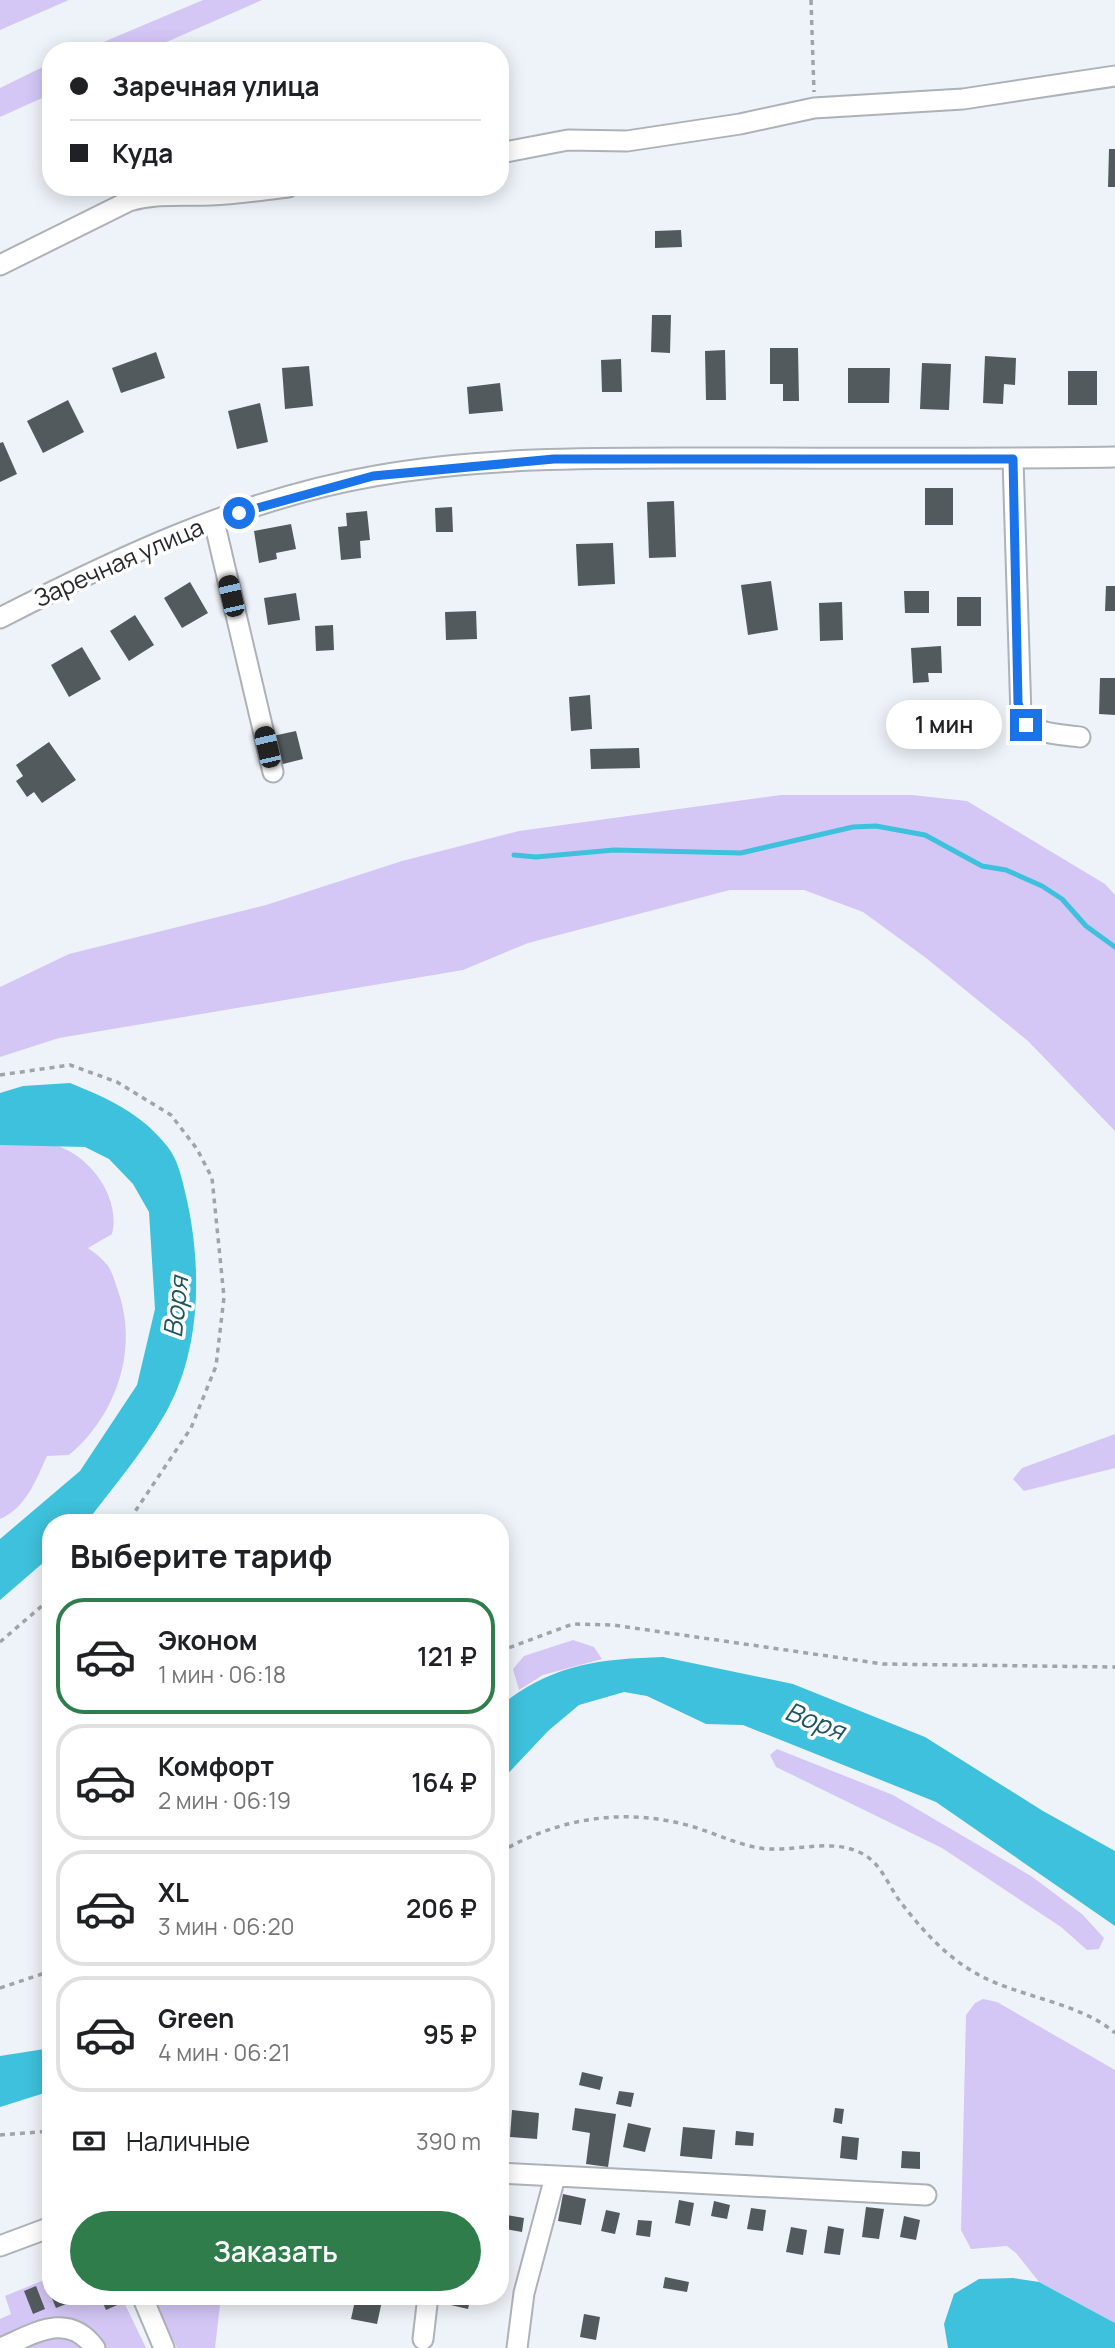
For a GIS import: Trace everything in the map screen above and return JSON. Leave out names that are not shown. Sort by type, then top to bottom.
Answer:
[{"type":"street","points":[[509,151],[568,140],[640,139],[740,124],[814,108],[963,99],[1115,76]]},
{"type":"street","points":[[0,265],[129,201],[147,196]]},
{"type":"street","name":"Заречная улица","points":[[0,618],[93,569],[214,521],[317,489],[373,476],[443,467],[554,459],[1115,457]]},
{"type":"street","points":[[1013,459],[1021,716],[1026,725],[1039,731],[1080,737]]},
{"type":"street","points":[[214,521],[273,772]]},
{"type":"street","points":[[509,2174],[926,2194]]},
{"type":"street","points":[[517,2348],[524,2293],[555,2177]]},
{"type":"street","points":[[0,2246],[42,2230]]},
{"type":"street","points":[[146,2305],[164,2348]]},
{"type":"street","points":[[423,2339],[427,2305]]},
{"type":"street","points":[[1,2348],[52,2328],[69,2327],[84,2334],[95,2348]]},
{"type":"path","points":[[811,0],[814,108]]},
{"type":"path","points":[[0,1075],[70,1065],[117,1082],[171,1115],[197,1149],[212,1178],[224,1297],[216,1366],[191,1428],[133,1514]]},
{"type":"path","points":[[0,1642],[42,1606]]},
{"type":"path","points":[[509,1648],[573,1624],[613,1625],[883,1664],[1115,1667]]},
{"type":"path","points":[[509,1848],[555,1826],[595,1818],[634,1815],[692,1827],[762,1848],[839,1846],[860,1852],[879,1868],[899,1900],[949,1956],[981,1976],[1062,2007],[1108,2027],[1115,2034]]},
{"type":"path","points":[[0,1988],[42,1974]]},
{"type":"path","points":[[0,2136],[42,2132]]},
{"type":"shaded area","points":[[0,0],[69,0],[0,30]]},
{"type":"shaded area","points":[[203,0],[262,0],[166,42],[103,42]]},
{"type":"shaded area","points":[[42,67],[42,98],[0,117],[0,88]]},
{"type":"shaded area","points":[[781,795],[912,795],[967,801],[1105,884],[1115,895],[1115,1131],[1028,1041],[926,958],[863,912],[804,890],[730,890],[528,943],[463,970],[59,1038],[0,1057],[0,987],[69,954],[266,905],[402,861],[519,831]]},
{"type":"shaded area","points":[[0,1145],[55,1145],[80,1158],[100,1180],[112,1206],[112,1234],[88,1248],[104,1261],[111,1272],[124,1313],[126,1336],[119,1380],[99,1421],[69,1455],[47,1456],[23,1501],[0,1519]]},
{"type":"shaded area","points":[[1115,1434],[1115,1468],[1024,1491],[1013,1479],[1022,1468]]},
{"type":"shaded area","points":[[573,1640],[594,1647],[602,1659],[543,1675],[519,1690],[513,1669],[524,1656]]},
{"type":"shaded area","points":[[777,1749],[893,1795],[1031,1876],[1082,1914],[1104,1938],[1099,1949],[1087,1950],[1061,1927],[942,1848],[776,1767],[770,1755]]},
{"type":"shaded area","points":[[983,1999],[997,2002],[1115,2070],[1115,2323],[1039,2282],[1007,2246],[971,2249],[961,2230],[966,2015],[975,2003]]},
{"type":"shaded area","points":[[42,2281],[42,2305],[125,2305],[146,2348],[0,2348],[0,2319],[11,2314],[5,2296]]},
{"type":"shaded area","points":[[156,2305],[220,2305],[215,2348],[177,2348]]},
{"type":"water","name":"Воря","points":[[70,1083],[135,1116],[167,1146],[179,1170],[191,1223],[195,1250],[195,1307],[186,1363],[177,1389],[165,1414],[138,1456],[93,1514],[42,1514],[42,1564],[0,1600],[0,1539],[80,1471],[137,1385],[155,1309],[149,1212],[133,1184],[109,1159],[85,1147],[0,1145],[0,1093],[23,1086]]},
{"type":"water","name":"Воря","points":[[663,1657],[793,1684],[925,1737],[1043,1811],[1115,1851],[1115,1926],[936,1802],[743,1725],[706,1724],[647,1696],[624,1692],[579,1705],[548,1731],[509,1772],[509,1699],[539,1680],[558,1672],[597,1662]]},
{"type":"water","points":[[42,2049],[42,2094],[0,2107],[0,2056]]},
{"type":"water","points":[[1013,2278],[1039,2282],[1115,2323],[1115,2348],[948,2348],[944,2324],[954,2294],[979,2279]]},
{"type":"building","points":[[1109,149],[1115,149],[1115,187],[1108,187]]},
{"type":"building","points":[[681,230],[682,247],[655,248],[655,231]]},
{"type":"building","points":[[652,315],[671,315],[670,353],[651,352]]},
{"type":"building","points":[[770,348],[798,348],[799,401],[783,401],[783,384],[770,384]]},
{"type":"building","points":[[725,350],[726,400],[706,400],[705,351]]},
{"type":"building","points":[[156,352],[165,378],[121,393],[112,368]]},
{"type":"building","points":[[985,356],[1016,358],[1015,385],[1004,384],[1003,404],[983,403]]},
{"type":"building","points":[[621,359],[622,392],[602,392],[601,360]]},
{"type":"building","points":[[922,363],[951,364],[949,410],[920,409]]},
{"type":"building","points":[[309,366],[313,406],[285,409],[282,368]]},
{"type":"building","points":[[848,368],[890,368],[889,403],[848,403]]},
{"type":"building","points":[[1068,371],[1097,371],[1097,405],[1068,405]]},
{"type":"building","points":[[500,383],[503,411],[469,414],[467,387]]},
{"type":"building","points":[[68,400],[84,432],[43,453],[27,421]]},
{"type":"building","points":[[260,403],[268,442],[237,449],[228,411]]},
{"type":"building","points":[[3,442],[17,474],[0,482],[0,443]]},
{"type":"building","points":[[925,488],[953,488],[953,525],[925,525]]},
{"type":"building","points":[[674,501],[676,557],[649,558],[647,502]]},
{"type":"building","points":[[452,507],[453,532],[436,532],[435,508]]},
{"type":"building","points":[[367,511],[370,540],[360,541],[361,558],[341,560],[338,527],[347,526],[346,513]]},
{"type":"building","points":[[291,524],[296,549],[276,553],[277,559],[259,563],[254,531]]},
{"type":"building","points":[[613,543],[615,584],[578,586],[576,544]]},
{"type":"building","points":[[771,581],[778,630],[748,635],[741,585]]},
{"type":"building","points":[[190,582],[208,613],[182,628],[164,598]]},
{"type":"building","points":[[1106,586],[1115,586],[1115,611],[1105,611]]},
{"type":"building","points":[[904,591],[929,591],[929,613],[905,613]]},
{"type":"building","points":[[296,593],[300,620],[268,625],[264,598]]},
{"type":"building","points":[[957,597],[981,597],[981,626],[957,626]]},
{"type":"building","points":[[842,602],[843,640],[820,641],[819,603]]},
{"type":"building","points":[[476,611],[477,639],[446,640],[445,612]]},
{"type":"building","points":[[135,615],[154,645],[129,661],[110,631]]},
{"type":"building","points":[[333,625],[334,650],[316,651],[315,626]]},
{"type":"building","points":[[941,646],[942,673],[928,673],[929,682],[913,683],[911,648]]},
{"type":"building","points":[[82,647],[101,679],[69,697],[51,665]]},
{"type":"building","points":[[1100,678],[1115,678],[1115,715],[1099,714]]},
{"type":"building","points":[[590,695],[592,729],[571,731],[569,697]]},
{"type":"building","points":[[296,731],[303,759],[275,766],[268,737]]},
{"type":"building","points":[[49,742],[76,780],[42,803],[34,792],[27,797],[16,781],[23,776],[16,765]]},
{"type":"building","points":[[639,748],[640,768],[591,769],[590,749]]},
{"type":"building","points":[[582,2072],[603,2077],[600,2090],[579,2085]]},
{"type":"building","points":[[619,2091],[634,2093],[631,2107],[616,2104]]},
{"type":"building","points":[[575,2108],[616,2114],[608,2167],[586,2164],[590,2133],[572,2130]]},
{"type":"building","points":[[835,2108],[844,2109],[842,2124],[833,2122]]},
{"type":"building","points":[[512,2110],[539,2113],[537,2139],[510,2137]]},
{"type":"building","points":[[628,2123],[651,2128],[645,2152],[623,2147]]},
{"type":"building","points":[[683,2127],[715,2130],[712,2159],[680,2156]]},
{"type":"building","points":[[736,2131],[754,2133],[753,2146],[735,2145]]},
{"type":"building","points":[[842,2136],[859,2138],[857,2160],[840,2158]]},
{"type":"building","points":[[902,2151],[920,2152],[920,2169],[901,2168]]},
{"type":"building","points":[[563,2194],[586,2199],[581,2225],[558,2221]]},
{"type":"building","points":[[679,2200],[694,2203],[690,2226],[675,2223]]},
{"type":"building","points":[[714,2201],[730,2205],[727,2219],[711,2216]]},
{"type":"building","points":[[866,2207],[884,2209],[879,2239],[862,2237]]},
{"type":"building","points":[[751,2208],[766,2210],[763,2231],[747,2229]]},
{"type":"building","points":[[606,2210],[620,2213],[615,2234],[601,2231]]},
{"type":"building","points":[[509,2215],[524,2218],[522,2232],[509,2230]]},
{"type":"building","points":[[904,2216],[920,2220],[916,2240],[900,2237]]},
{"type":"building","points":[[638,2220],[652,2221],[650,2237],[636,2235]]},
{"type":"building","points":[[828,2226],[844,2229],[840,2255],[824,2253]]},
{"type":"building","points":[[791,2227],[807,2230],[803,2255],[786,2252]]},
{"type":"building","points":[[665,2277],[689,2282],[687,2292],[663,2288]]},
{"type":"building","points":[[36,2286],[45,2309],[33,2314],[24,2291]]},
{"type":"building","points":[[104,2305],[117,2305],[106,2310]]},
{"type":"building","points":[[354,2305],[381,2305],[377,2324],[351,2319]]},
{"type":"building","points":[[451,2305],[469,2305],[468,2309]]},
{"type":"building","points":[[584,2314],[600,2317],[596,2340],[580,2337]]},
{"type":"waterway","points":[[514,855],[536,857],[614,850],[741,853],[853,827],[876,826],[925,835],[982,866],[1006,870],[1042,886],[1062,899],[1086,926],[1115,947]]},
{"type":"route","points":[[239,513],[317,489],[373,476],[443,467],[554,459],[1013,459],[1018,703],[1026,725]]}]
